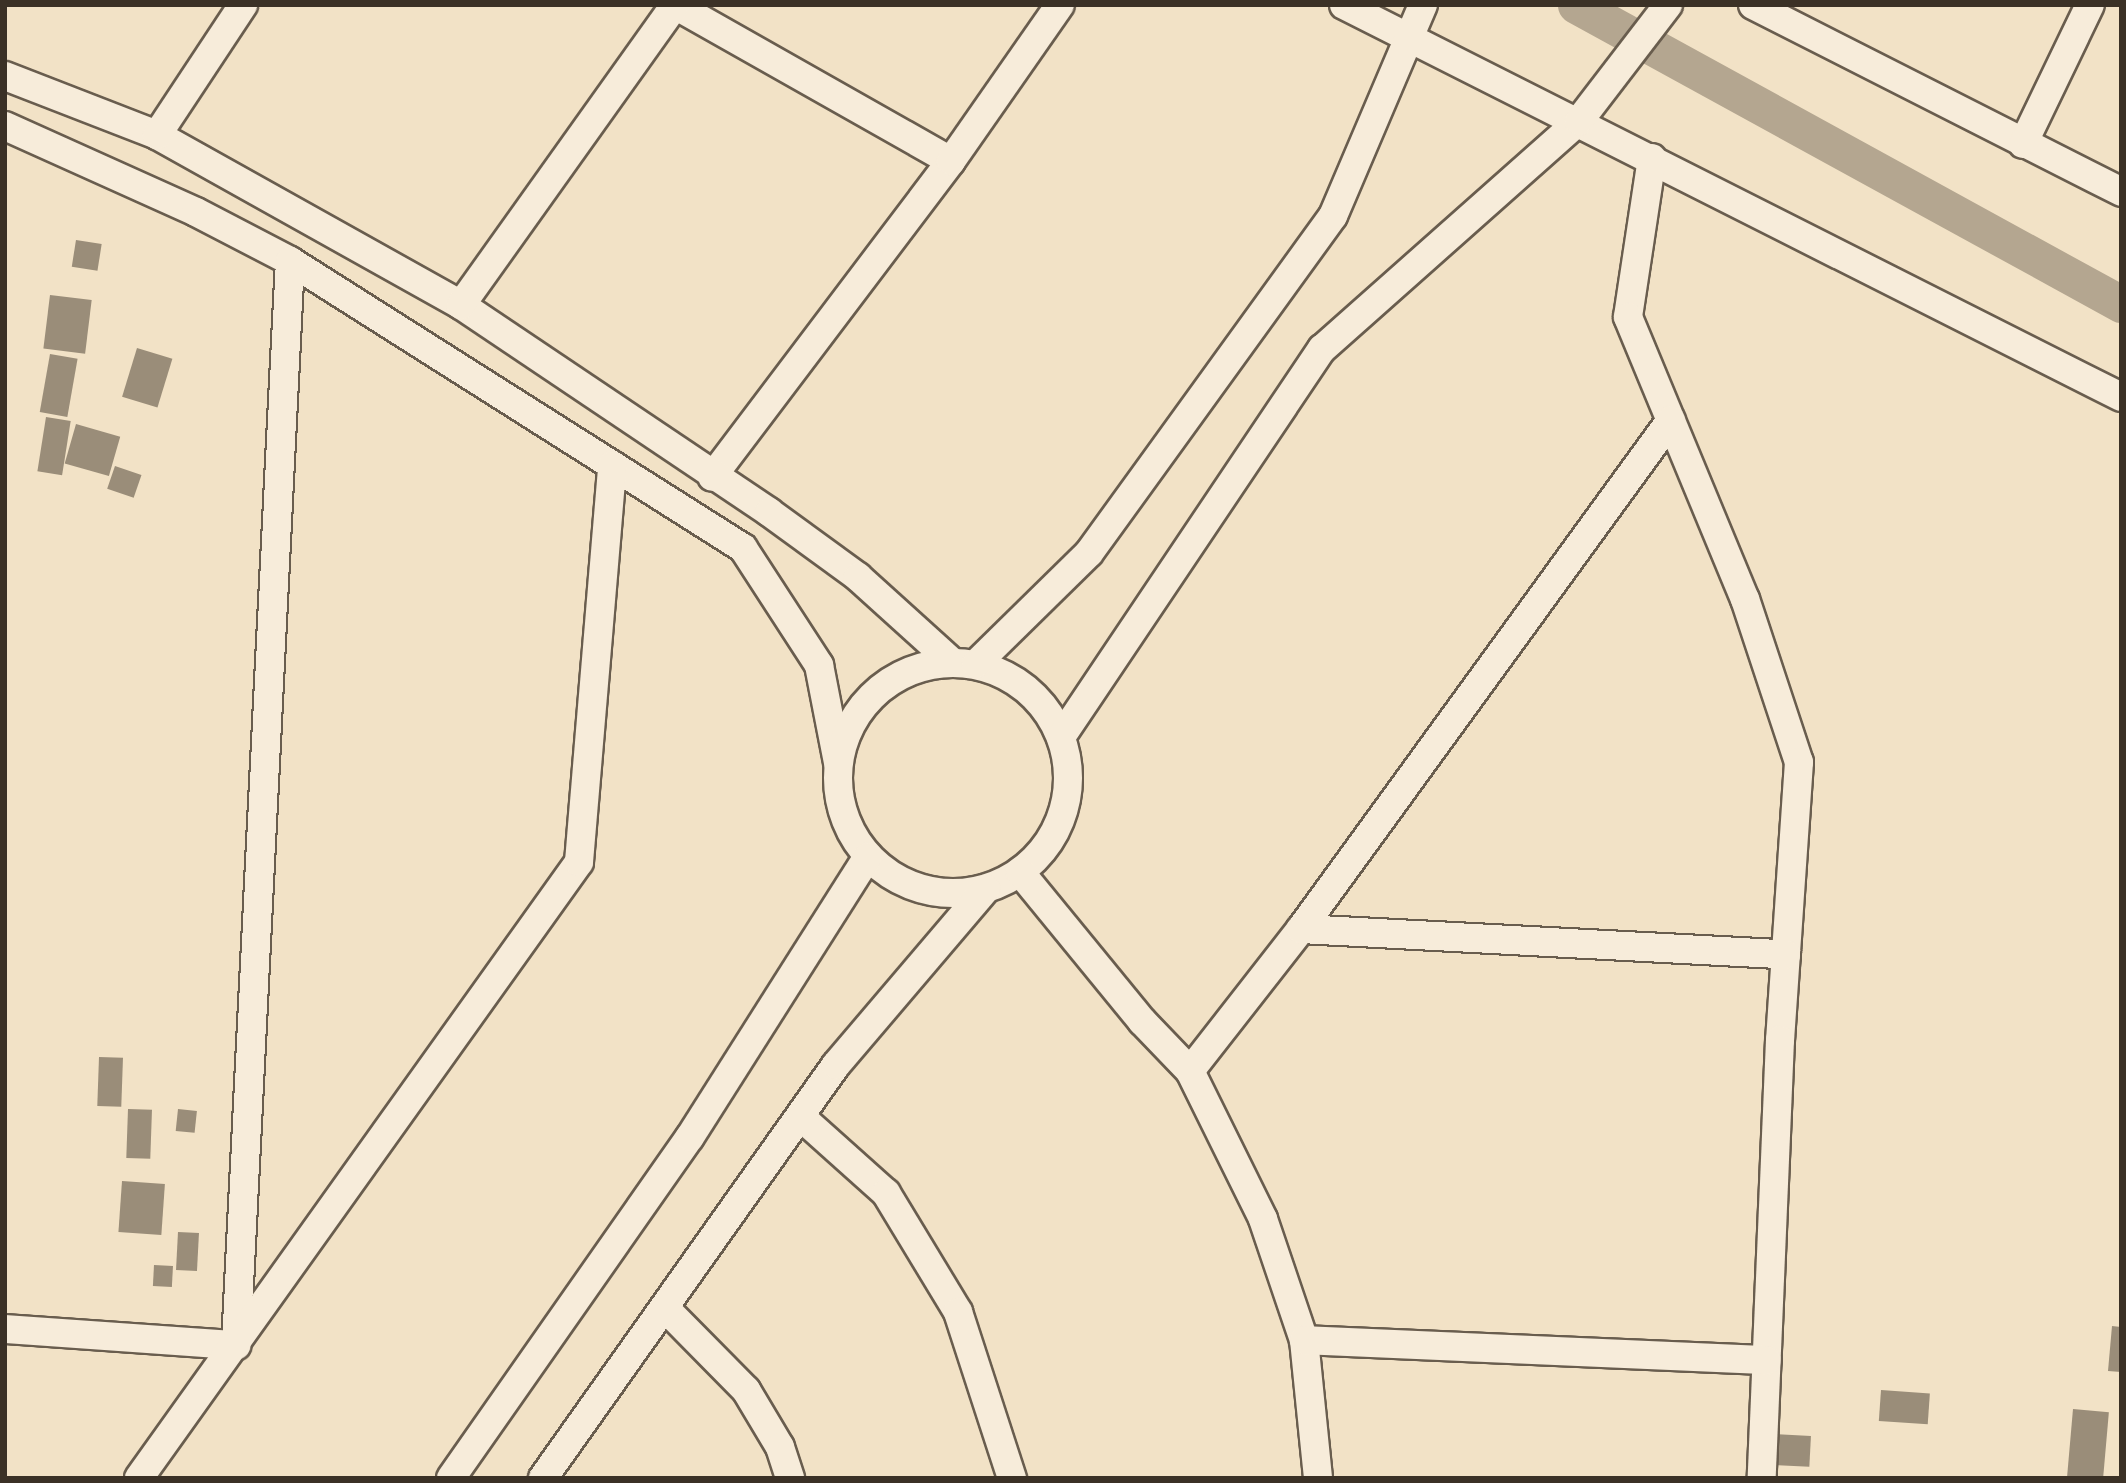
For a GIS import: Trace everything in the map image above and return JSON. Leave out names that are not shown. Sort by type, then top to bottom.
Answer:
[{"type":"street","points":[[157,135],[243,5]]},
{"type":"street","points":[[461,305],[675,5],[951,161]]},
{"type":"street","points":[[712,477],[951,161],[1060,5]]},
{"type":"street","points":[[1344,5],[1652,158],[2121,397]]},
{"type":"street","points":[[838,763],[854,718],[886,684],[929,664],[964,663],[1089,553],[1333,216],[1413,38],[1423,5]]},
{"type":"street","points":[[1061,737],[1322,349],[1578,121],[1668,5]]},
{"type":"street","points":[[1753,5],[2121,192]]},
{"type":"street","points":[[2023,144],[2090,5]]},
{"type":"street","points":[[5,76],[157,135],[461,305],[712,477],[769,512],[858,577],[964,663],[1018,682],[1051,716],[1061,737],[1067,762],[1063,812],[1039,855],[1020,872],[986,889],[936,893],[887,874],[868,857],[842,814],[838,763],[819,665],[743,548],[290,261],[196,212],[5,126]]},
{"type":"street","points":[[1652,158],[1628,317],[1745,599],[1800,762],[1786,954],[1762,1478]]},
{"type":"street","points":[[236,1345],[290,261]]},
{"type":"street","points":[[1190,1071],[1301,929],[1671,420]]},
{"type":"street","points":[[139,1478],[579,862],[612,466]]},
{"type":"street","points":[[450,1478],[690,1137],[868,857]]},
{"type":"street","points":[[1020,872],[1142,1021],[1190,1071],[1263,1219],[1304,1340],[1318,1478]]},
{"type":"street","points":[[543,1478],[666,1309],[836,1065],[986,889]]},
{"type":"street","points":[[1301,929],[1786,954]]},
{"type":"street","points":[[801,1117],[886,1193],[958,1312],[1012,1478]]},
{"type":"street","points":[[666,1309],[746,1390],[780,1447],[790,1478]]},
{"type":"street","points":[[5,1329],[236,1345]]},
{"type":"street","points":[[1304,1340],[1767,1360]]},
{"type":"building","points":[[76,240],[102,244],[97,271],[72,267]]},
{"type":"building","points":[[50,295],[92,300],[85,354],[43,349]]},
{"type":"building","points":[[137,348],[172,359],[157,408],[122,397]]},
{"type":"building","points":[[50,354],[78,359],[67,417],[40,412]]},
{"type":"building","points":[[46,417],[71,421],[62,475],[37,471]]},
{"type":"building","points":[[76,424],[120,437],[109,476],[65,463]]},
{"type":"building","points":[[115,466],[141,475],[134,498],[107,489]]},
{"type":"building","points":[[99,1057],[123,1058],[121,1107],[97,1106]]},
{"type":"building","points":[[128,1109],[152,1110],[150,1159],[126,1158]]},
{"type":"building","points":[[178,1109],[197,1111],[195,1133],[176,1131]]},
{"type":"building","points":[[122,1181],[165,1184],[161,1235],[118,1232]]},
{"type":"building","points":[[178,1232],[199,1233],[197,1271],[176,1270]]},
{"type":"building","points":[[154,1265],[173,1266],[172,1287],[153,1286]]},
{"type":"building","points":[[2112,1326],[2121,1327],[2121,1372],[2108,1371]]},
{"type":"building","points":[[1881,1390],[1930,1393],[1928,1424],[1879,1421]]},
{"type":"building","points":[[2073,1409],[2109,1412],[2103,1478],[2067,1478]]},
{"type":"building","points":[[1775,1434],[1811,1436],[1809,1467],[1773,1465]]},
{"type":"waterway","points":[[1576,5],[2121,304]]}]
